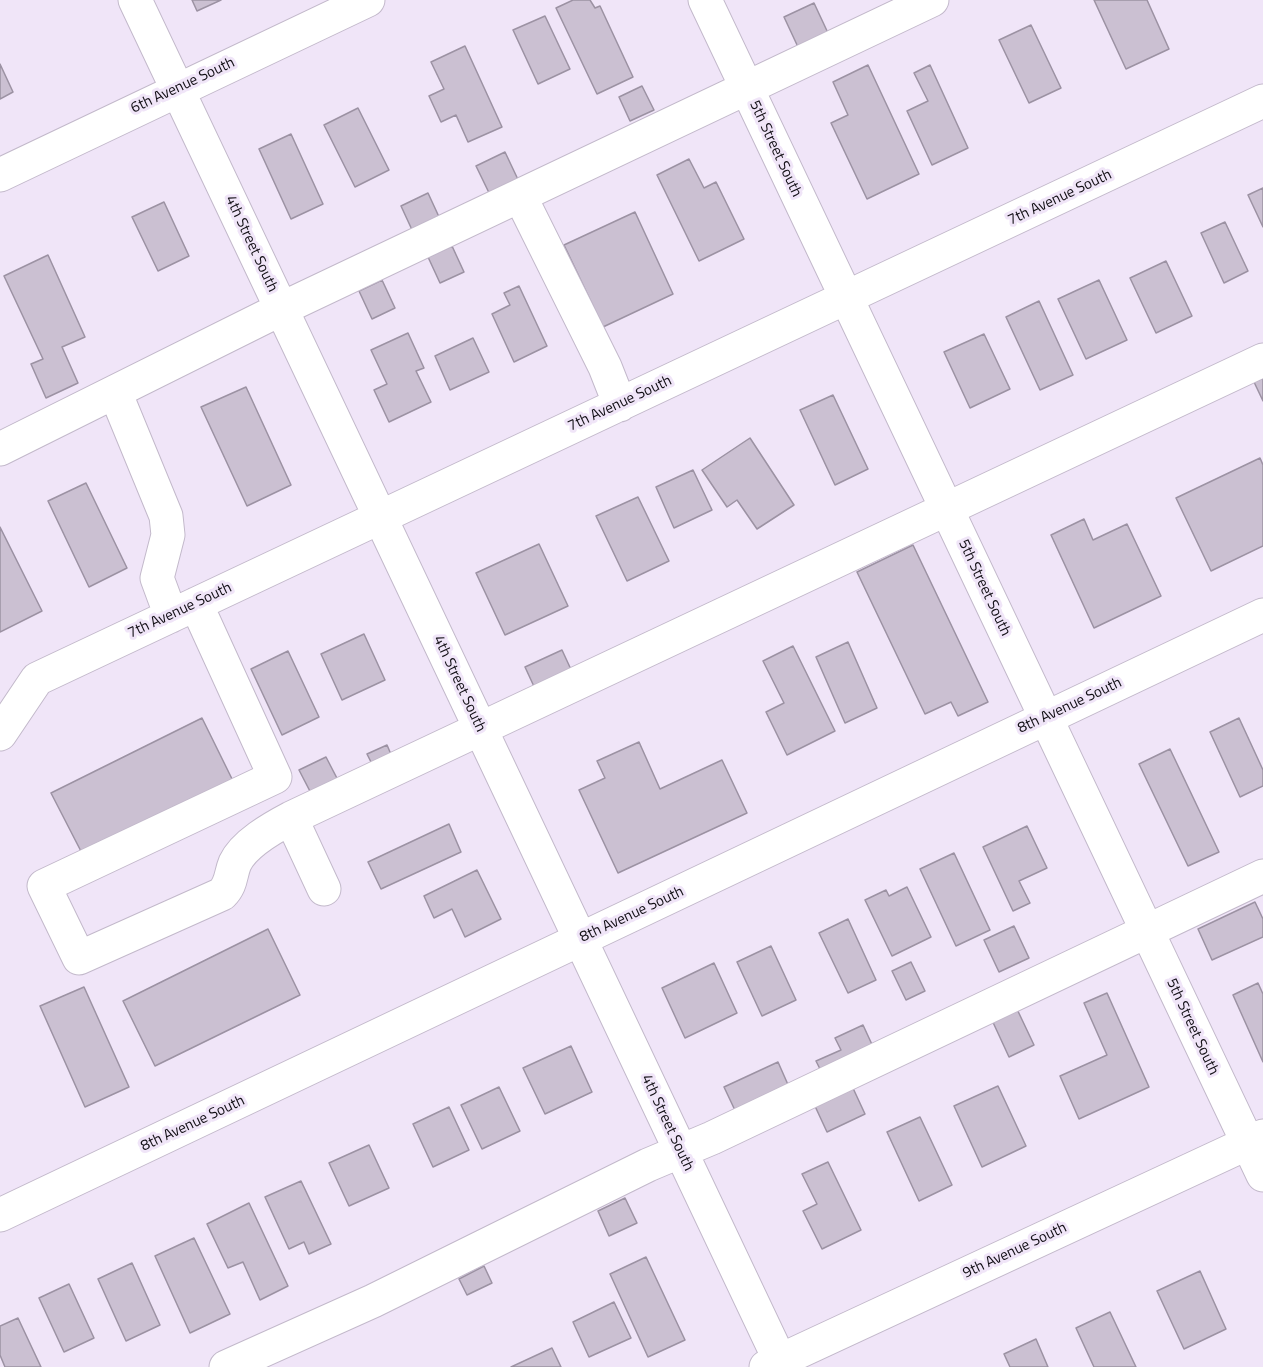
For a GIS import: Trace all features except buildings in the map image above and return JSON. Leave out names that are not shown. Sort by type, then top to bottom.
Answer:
[{"type":"street","name":"4th Street South","points":[[135,0],[681,1151],[776,1365]]},
{"type":"street","name":"6th Avenue South","points":[[0,175],[368,0]]},
{"type":"street","name":"5th Street South","points":[[705,0],[1147,932],[1255,1140],[1263,1176]]},
{"type":"street","points":[[0,448],[281,309],[932,0]]},
{"type":"street","name":"7th Avenue South","points":[[0,734],[37,679],[1263,101]]},
{"type":"street","points":[[520,196],[605,367],[620,405]]},
{"type":"street","points":[[115,392],[166,516],[168,535],[157,579],[184,610],[275,777],[44,886],[79,958],[222,894],[230,886],[234,866],[241,852],[291,818],[479,727],[1263,360]]},
{"type":"street","name":"8th Avenue South","points":[[0,1215],[1263,615]]},
{"type":"street","points":[[291,818],[324,889]]},
{"type":"street","points":[[226,1367],[373,1301],[681,1151],[1263,876]]},
{"type":"street","name":"9th Avenue South","points":[[776,1365],[1255,1140]]}]
